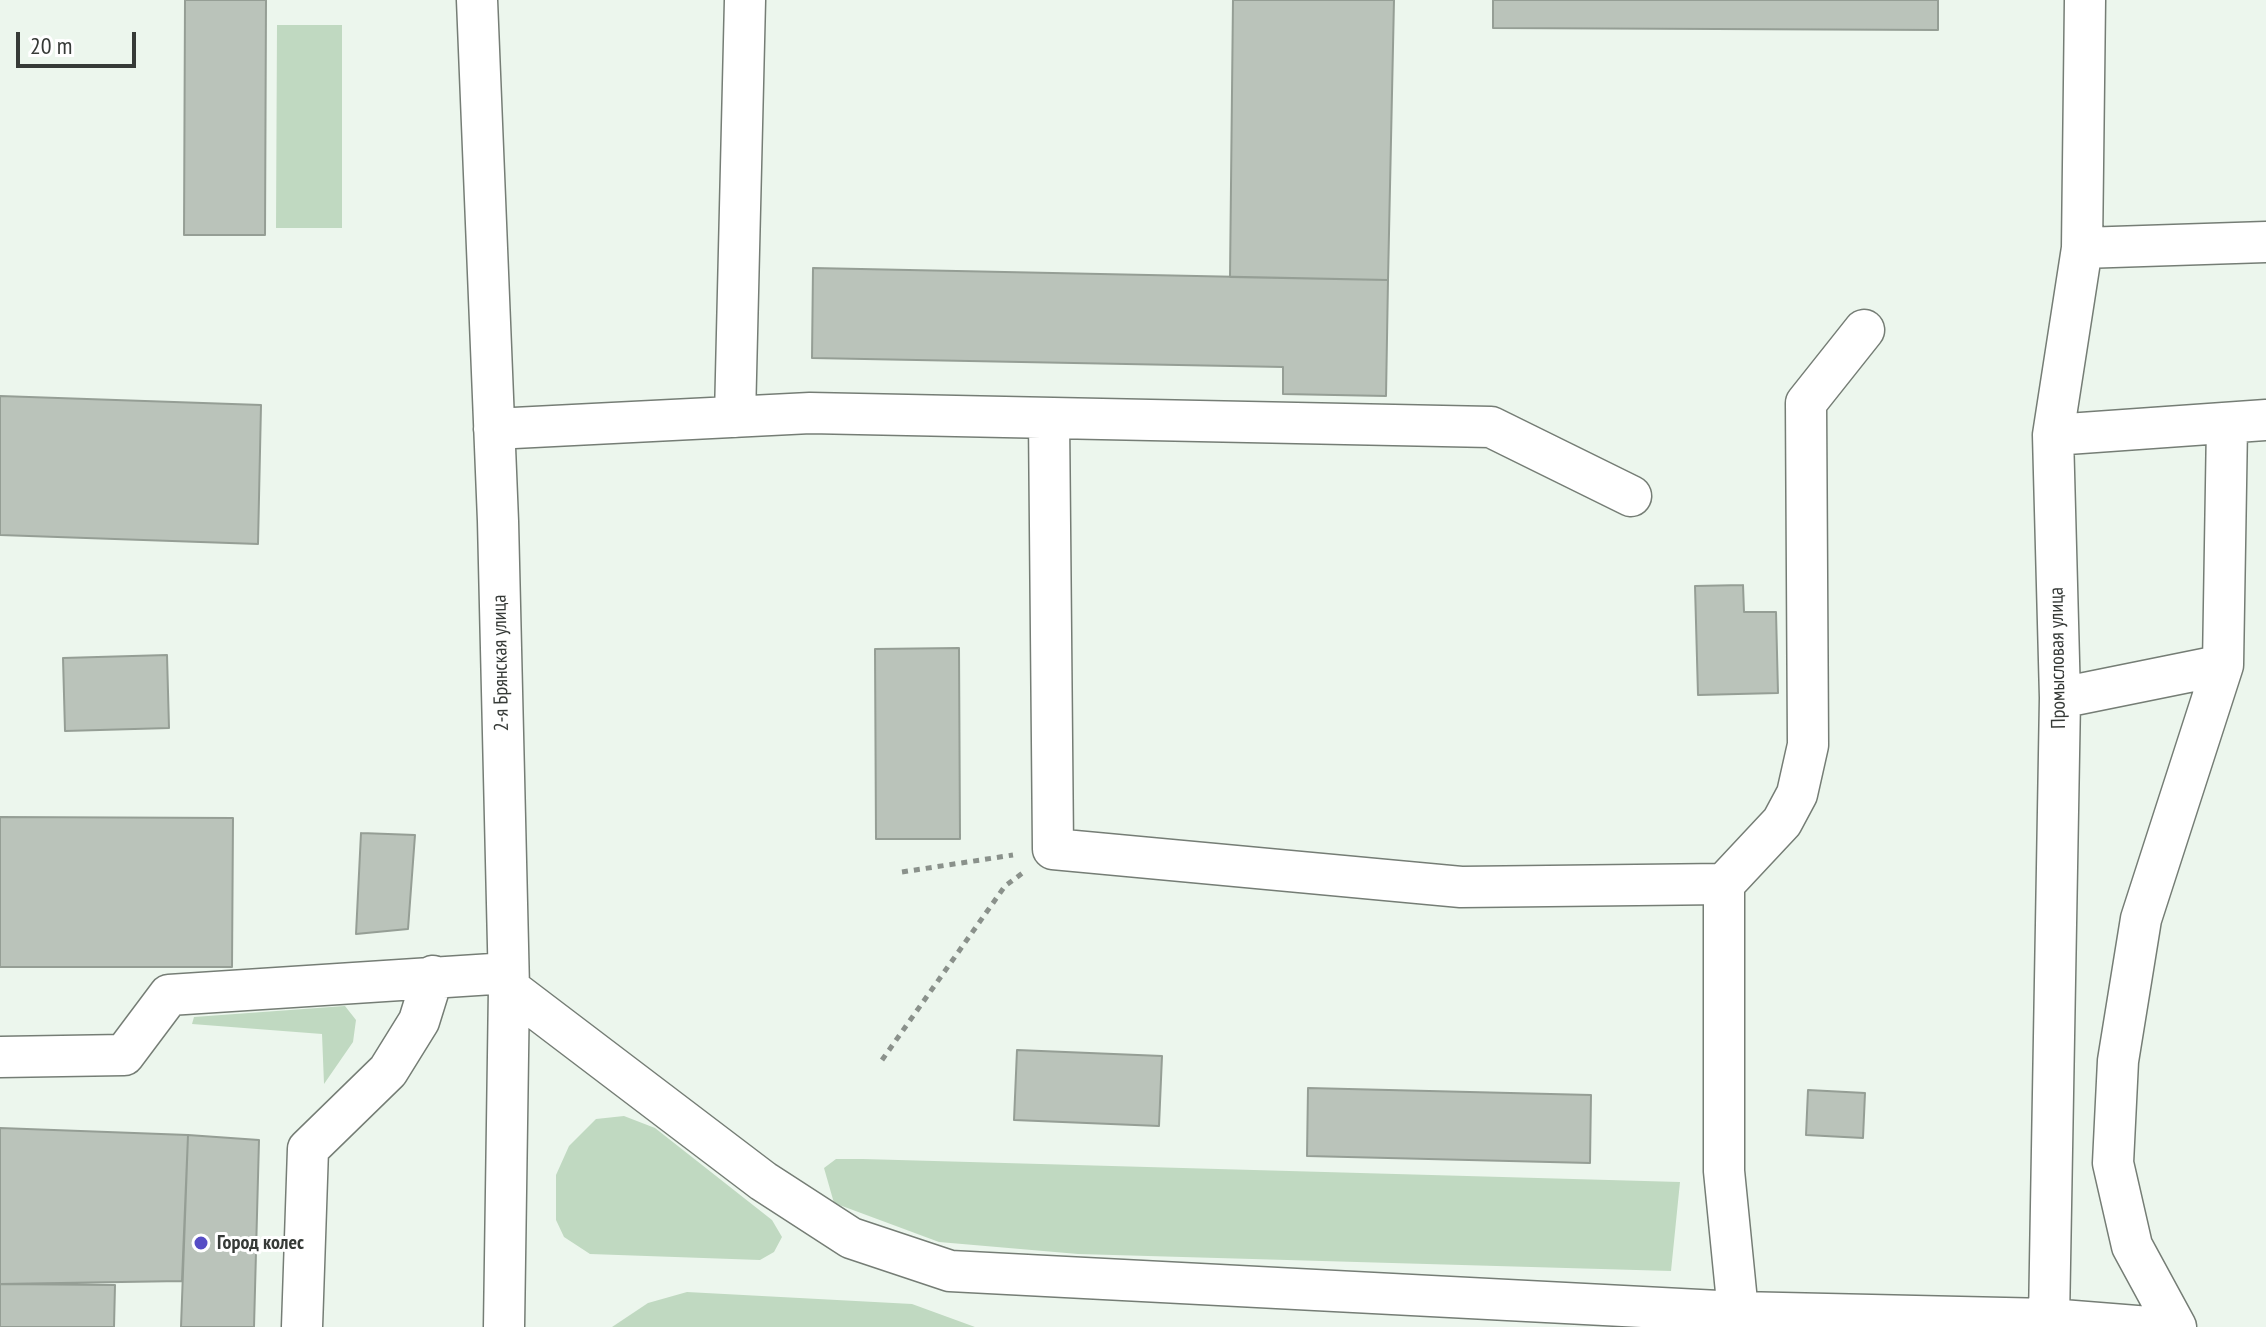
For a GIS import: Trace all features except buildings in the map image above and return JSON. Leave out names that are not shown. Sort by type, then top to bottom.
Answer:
[{"type":"street","name":"2-я Брянская улица","points":[[477,0],[494,429],[509,980],[504,1327]]},
{"type":"street","points":[[735,417],[745,0]]},
{"type":"street","name":"Промысловая улица","points":[[2049,1319],[2060,698],[2053,435],[2082,248],[2085,0]]},
{"type":"street","points":[[2082,248],[2266,242]]},
{"type":"street","points":[[1738,1312],[1724,1171],[1724,884],[1782,822],[1797,794],[1808,745],[1806,403],[1864,330]]},
{"type":"street","points":[[494,429],[810,413],[1491,427],[1631,496]]},
{"type":"street","points":[[1049,418],[1053,849],[1461,887],[1724,884]]},
{"type":"street","points":[[2053,435],[2266,420]]},
{"type":"street","points":[[2176,1327],[2132,1246],[2113,1163],[2118,1061],[2141,919],[2223,665],[2227,425]]},
{"type":"street","points":[[2060,698],[2223,665]]},
{"type":"street","points":[[302,1327],[308,1149],[388,1071],[419,1021],[433,976]]},
{"type":"street","points":[[0,1057],[124,1055],[169,995],[433,976],[509,980],[763,1181],[851,1238],[950,1271],[1738,1312],[2049,1319],[2149,1327]]},
{"type":"path","points":[[902,872],[1053,849]]},
{"type":"path","points":[[882,1060],[1005,886],[1053,849]]},
{"type":"green space","points":[[277,25],[342,25],[342,228],[276,228]]},
{"type":"green space","points":[[345,1006],[356,1020],[353,1042],[324,1084],[322,1034],[192,1024],[194,1017]]},
{"type":"green space","points":[[624,1116],[655,1128],[772,1220],[782,1237],[774,1252],[760,1260],[590,1254],[564,1237],[556,1220],[556,1175],[569,1146],[596,1119]]},
{"type":"green space","points":[[836,1159],[1680,1182],[1671,1271],[1078,1254],[939,1242],[834,1203],[824,1168]]},
{"type":"green space","points":[[687,1292],[912,1304],[975,1327],[612,1327],[648,1303]]},
{"type":"place","name":"Город колес","points":[[201,1243]]}]
